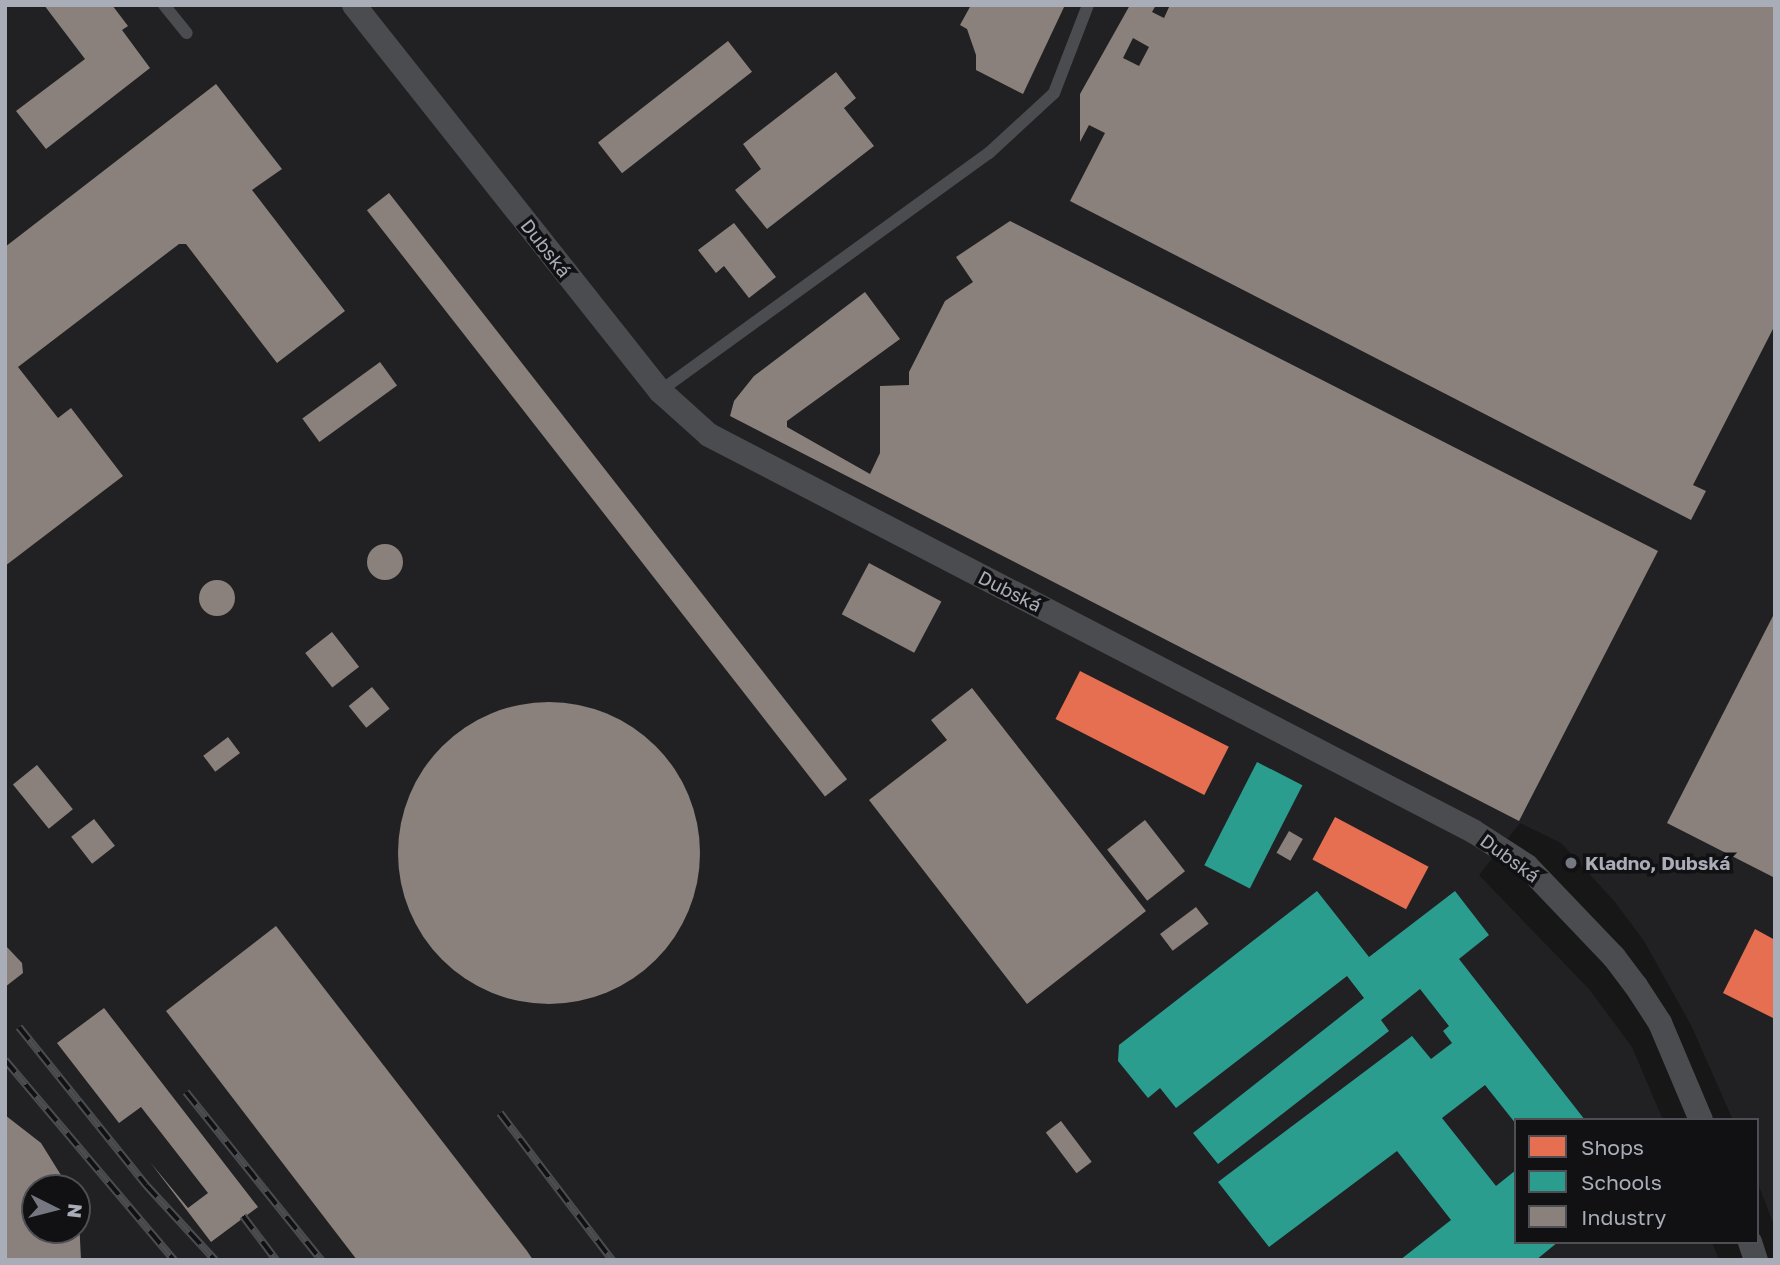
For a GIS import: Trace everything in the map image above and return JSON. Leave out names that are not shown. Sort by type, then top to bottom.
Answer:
[{"type":"street","name":"Dubská","points":[[354,5],[660,391],[709,435],[1473,831],[1527,866],[1614,957],[1636,986],[1660,1023],[1700,1118]]},
{"type":"lane","points":[[164,5],[187,33]]},
{"type":"lane","points":[[660,391],[989,153],[1054,93],[1088,5]]},
{"type":"shaded area","points":[[5,5],[1775,5],[1775,1228],[1759,1186],[1759,1118],[1732,1118],[1691,1025],[1644,941],[1615,902],[1561,843],[1520,823],[1479,875],[1589,989],[1632,1047],[1662,1118],[1514,1118],[1514,1244],[1713,1244],[1719,1260],[5,1260]]},
{"type":"building: Shops","points":[[1080,671],[1229,747],[1204,795],[1055,719]]},
{"type":"building: Shops","points":[[1335,817],[1429,867],[1406,909],[1312,859]]},
{"type":"building: Shops","points":[[1755,929],[1775,940],[1775,1019],[1723,993]]},
{"type":"building: Schools","points":[[1257,762],[1302,785],[1250,889],[1204,865]]},
{"type":"building: Schools","points":[[1317,891],[1369,957],[1455,891],[1489,935],[1459,959],[1583,1118],[1514,1118],[1514,1121],[1485,1085],[1442,1118],[1496,1186],[1514,1172],[1514,1244],[1556,1244],[1536,1260],[1400,1260],[1451,1220],[1397,1151],[1269,1247],[1218,1182],[1412,1036],[1431,1059],[1452,1043],[1443,1031],[1449,1026],[1420,989],[1381,1020],[1389,1031],[1218,1164],[1193,1133],[1364,998],[1347,976],[1176,1108],[1160,1088],[1148,1098],[1118,1061],[1119,1045]]},
{"type":"building: Industry","points":[[44,5],[112,5],[128,26],[122,30],[150,68],[46,149],[16,111],[85,59]]},
{"type":"building: Industry","points":[[971,5],[1065,5],[1023,94],[976,70],[976,55],[967,29],[960,25]]},
{"type":"building: Industry","points":[[1130,5],[1156,5],[1152,12],[1164,18],[1170,5],[1775,5],[1775,325],[1693,485],[1706,491],[1691,520],[1070,201],[1105,133],[1089,125],[1080,142],[1080,94]],"holes":[[[1133,38],[1149,47],[1139,66],[1123,58]]]},
{"type":"building: Industry","points":[[728,41],[752,72],[622,173],[598,143]]},
{"type":"building: Industry","points":[[836,72],[856,98],[844,108],[874,146],[767,229],[735,190],[761,169],[743,144]]},
{"type":"building: Industry","points":[[216,84],[282,169],[252,190],[345,311],[277,363],[186,244],[179,244],[18,367],[58,418],[71,408],[123,476],[5,566],[5,247]]},
{"type":"building: Industry","points":[[389,193],[847,779],[825,797],[367,210]]},
{"type":"building: Industry","points":[[1010,221],[1658,551],[1519,821],[730,416],[734,401],[754,376],[865,292],[900,339],[787,421],[787,427],[870,474],[880,453],[880,386],[909,385],[909,372],[945,301],[973,282],[956,257]]},
{"type":"building: Industry","points":[[734,223],[776,277],[749,298],[724,266],[716,273],[698,250]]},
{"type":"building: Industry","points":[[380,362],[397,385],[319,442],[302,418]]},
{"type":"building: Industry","points":[[385,544],[398,549],[403,562],[398,575],[385,580],[372,575],[367,562],[372,549]]},
{"type":"building: Industry","points":[[869,563],[941,601],[914,653],[842,614]]},
{"type":"building: Industry","points":[[217,580],[230,585],[235,598],[230,611],[217,616],[204,611],[199,598],[204,585]]},
{"type":"building: Industry","points":[[1775,612],[1775,878],[1667,823]]},
{"type":"building: Industry","points":[[332,632],[359,667],[332,688],[305,653]]},
{"type":"building: Industry","points":[[372,687],[390,709],[366,728],[349,706]]},
{"type":"building: Industry","points":[[972,688],[1146,911],[1027,1004],[869,800],[947,740],[931,720]]},
{"type":"building: Industry","points":[[549,702],[578,705],[607,714],[633,728],[656,746],[674,769],[688,795],[697,824],[700,853],[697,882],[688,911],[674,937],[656,960],[633,978],[607,992],[578,1001],[549,1004],[520,1001],[491,992],[465,978],[442,960],[424,937],[410,911],[401,882],[398,853],[401,824],[410,795],[424,769],[442,746],[465,728],[491,714],[520,705]]},
{"type":"building: Industry","points":[[228,737],[240,753],[215,772],[203,756]]},
{"type":"building: Industry","points":[[37,765],[73,809],[49,829],[13,785]]},
{"type":"building: Industry","points":[[94,819],[115,846],[92,864],[71,837]]},
{"type":"building: Industry","points":[[1145,820],[1185,871],[1147,901],[1107,850]]},
{"type":"building: Industry","points":[[1289,831],[1303,839],[1290,861],[1276,853]]},
{"type":"building: Industry","points":[[1196,907],[1209,924],[1173,951],[1160,934]]},
{"type":"building: Industry","points":[[276,926],[533,1260],[357,1260],[166,1011]]},
{"type":"building: Industry","points":[[5,945],[22,963],[23,973],[5,987]]},
{"type":"building: Industry","points":[[104,1008],[258,1207],[211,1242],[150,1162],[188,1208],[208,1193],[141,1107],[119,1123],[57,1043]]},
{"type":"building: Industry","points":[[5,1115],[41,1143],[60,1174],[21,1174],[21,1244],[80,1244],[81,1260],[5,1260]]},
{"type":"building: Industry","points":[[1061,1121],[1092,1162],[1077,1173],[1046,1132]]},
{"type":"railway","points":[[19,1027],[146,1185],[215,1260]]},
{"type":"railway","points":[[5,1060],[174,1260]]},
{"type":"railway","points":[[186,1092],[321,1260]]},
{"type":"railway","points":[[500,1113],[612,1260]]},
{"type":"railway","points":[[243,1216],[276,1260]]},
{"type":"place","name":"Kladno, Dubská","points":[[1571,863]]}]
